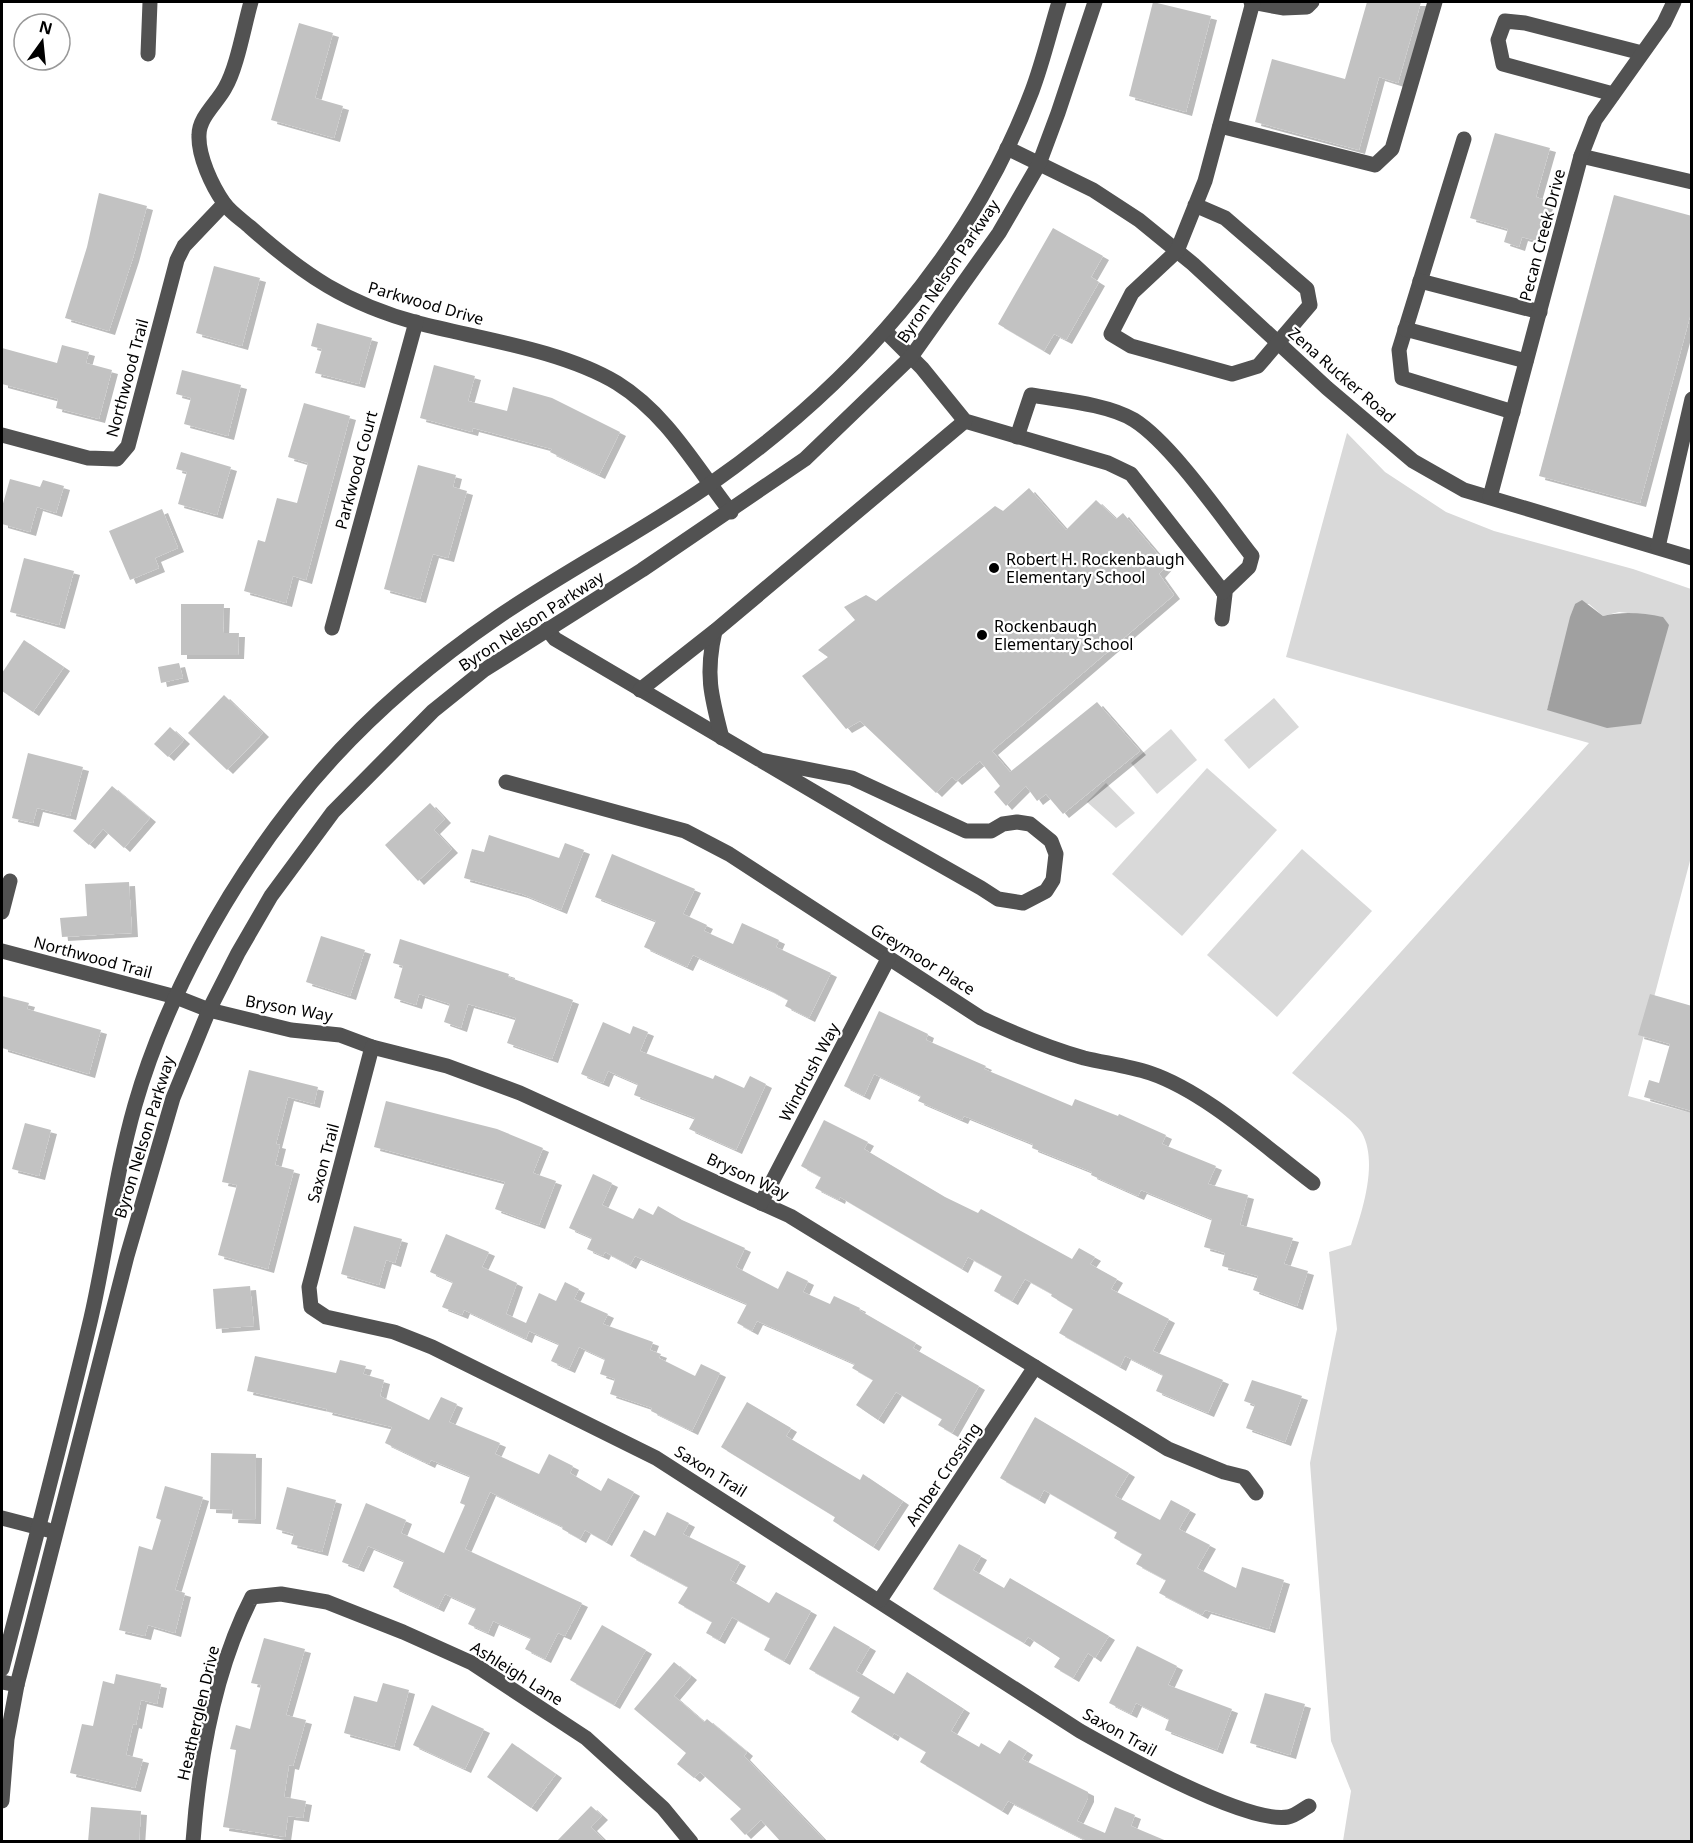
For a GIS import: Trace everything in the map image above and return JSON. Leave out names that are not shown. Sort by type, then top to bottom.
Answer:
[{"type":"street","points":[[148,54],[150,2]]},
{"type":"street","name":"Parkwood Drive","points":[[251,2],[226,87],[205,118],[199,133],[199,147],[224,204],[290,261],[325,287],[416,322],[580,365],[617,384],[645,405],[674,434],[730,512]]},
{"type":"street","name":"Byron Nelson Parkway","points":[[2,1669],[40,1529],[83,1350],[135,1107],[154,1047],[176,998],[244,870],[296,800],[369,721],[416,678],[498,617],[710,485],[783,429],[848,372],[922,286],[956,237],[1006,148],[1032,89],[1059,2]]},
{"type":"street","name":"Byron Nelson Parkway","points":[[2,1801],[7,1739],[17,1685],[102,1355],[173,1098],[209,1010],[237,952],[271,896],[333,812],[433,711],[484,670],[730,512],[805,459],[911,357],[999,233],[1039,164],[1095,2]]},
{"type":"street","points":[[1195,205],[1225,218],[1307,289],[1310,305],[1279,344],[1258,366],[1232,374],[1131,346],[1111,334],[1132,293],[1177,251],[1195,205],[1205,181],[1252,2],[1283,8],[1307,7],[1312,2]]},
{"type":"street","points":[[1220,126],[1375,165],[1392,149],[1435,2]]},
{"type":"street","name":"Pecan Creek Drive","points":[[1490,497],[1581,156],[1595,120],[1664,23],[1674,2]]},
{"type":"street","points":[[1613,94],[1503,64],[1497,40],[1505,21],[1525,23],[1642,53]]},
{"type":"street","points":[[1464,139],[1399,351],[1402,378],[1513,412]]},
{"type":"street","name":"Zena Rucker Road","points":[[1006,148],[1093,190],[1139,220],[1177,251],[1327,388],[1413,461],[1464,490],[1692,558]]},
{"type":"street","points":[[1581,156],[1692,182]]},
{"type":"street","name":"Northwood Trail","points":[[2,435],[88,458],[117,459],[128,446],[177,260],[184,246],[224,204]]},
{"type":"street","points":[[1420,281],[1540,312]]},
{"type":"street","name":"Parkwood Court","points":[[332,628],[416,322]]},
{"type":"street","points":[[1405,329],[1526,361]]},
{"type":"street","points":[[885,331],[911,357],[965,421],[1108,463],[1131,474],[1223,592],[1222,619]]},
{"type":"street","points":[[1017,437],[1031,395],[1087,404],[1134,420],[1169,452],[1252,556],[1249,567],[1223,592]]},
{"type":"street","points":[[1658,547],[1692,399]]},
{"type":"street","points":[[640,690],[715,631],[965,421]]},
{"type":"street","points":[[547,629],[555,639],[640,690],[998,899],[1010,903],[1023,903],[1036,899],[1046,891],[1057,868],[1056,854],[1051,842],[1030,824],[1017,822],[1003,824],[991,831],[966,831],[852,778],[760,760]]},
{"type":"street","points":[[715,631],[708,662],[711,699],[722,738]]},
{"type":"street","name":"Greymoor Place","points":[[506,782],[684,831],[729,854],[981,1018],[1023,1038],[1082,1057],[1150,1073],[1175,1084],[1229,1118],[1313,1183]]},
{"type":"street","points":[[2,912],[10,881]]},
{"type":"street","name":"Northwood Trail","points":[[2,951],[176,998]]},
{"type":"street","name":"Windrush Way","points":[[761,1203],[888,959]]},
{"type":"street","name":"Bryson Way","points":[[176,998],[209,1010],[291,1030],[340,1035],[372,1047],[447,1066],[520,1093],[790,1216],[1168,1449],[1224,1472],[1244,1477],[1256,1493]]},
{"type":"street","name":"Saxon Trail","points":[[372,1047],[309,1287],[311,1307],[326,1317],[394,1332],[432,1347],[656,1458],[880,1600],[1080,1731],[1144,1767],[1239,1808],[1288,1817],[1309,1806]]},
{"type":"street","points":[[83,1350],[102,1355]]},
{"type":"street","name":"Amber Crossing","points":[[880,1600],[1035,1367]]},
{"type":"street","points":[[2,1518],[40,1529],[57,1531]]},
{"type":"street","name":"Ashleigh Lane","points":[[252,1596],[281,1594],[327,1602],[472,1663],[586,1738],[663,1808],[691,1842]]},
{"type":"street","name":"Heatherglen Drive","points":[[193,1842],[203,1757],[224,1662],[252,1596]]},
{"type":"street","points":[[2,1682],[17,1685]]},
{"type":"shaded area","points":[[1347,433],[1385,472],[1446,512],[1494,531],[1633,569],[1691,589],[1691,857],[1628,1096],[1691,1113],[1691,1841],[1343,1841],[1351,1791],[1331,1741],[1310,1463],[1337,1329],[1329,1252],[1351,1245],[1367,1189],[1369,1159],[1367,1145],[1358,1127],[1292,1073],[1589,743],[1286,657]],"holes":[[[1575,604],[1589,604],[1603,616],[1619,612],[1663,617],[1547,710]]]},
{"type":"shaded area","points":[[1582,600],[1603,616],[1626,613],[1648,614],[1663,617],[1669,625],[1641,724],[1607,728],[1547,710],[1570,617],[1575,604]]},
{"type":"shaded area","points":[[1274,698],[1299,727],[1249,769],[1224,740]]},
{"type":"shaded area","points":[[1171,729],[1197,760],[1157,794],[1131,763]]},
{"type":"shaded area","points":[[1207,768],[1277,830],[1182,936],[1112,874]]},
{"type":"shaded area","points":[[1106,783],[1135,813],[1116,828],[1087,802]]},
{"type":"shaded area","points":[[1302,849],[1372,911],[1277,1017],[1207,955]]},
{"type":"building","points":[[1153,2],[1211,16],[1186,112],[1129,96]]},
{"type":"building","points":[[1367,2],[1421,2],[1398,83],[1379,77],[1359,150],[1255,122],[1272,59],[1345,79]]},
{"type":"building","points":[[299,23],[333,33],[315,98],[343,106],[334,138],[271,120]]},
{"type":"building","points":[[1495,133],[1550,148],[1536,197],[1548,201],[1537,241],[1522,237],[1519,247],[1504,242],[1508,229],[1470,218]]},
{"type":"building","points":[[99,193],[147,206],[109,331],[65,318],[87,247]]},
{"type":"building","points":[[1614,195],[1692,216],[1692,309],[1640,503],[1539,476]]},
{"type":"building","points":[[1053,228],[1103,256],[1091,277],[1099,282],[1066,340],[1054,334],[1044,351],[998,324]]},
{"type":"building","points":[[214,266],[260,278],[242,346],[196,333]]},
{"type":"building","points":[[317,323],[372,338],[359,384],[315,373],[322,349],[311,346]]},
{"type":"building","points":[[62,345],[89,352],[86,363],[112,370],[99,419],[56,408],[58,399],[2,384],[2,348],[57,363]]},
{"type":"building","points":[[434,365],[475,376],[468,401],[507,411],[513,387],[552,398],[620,432],[599,475],[550,452],[552,449],[473,428],[472,432],[420,418]]},
{"type":"building","points":[[182,370],[241,385],[228,436],[184,424],[191,398],[176,394]]},
{"type":"building","points":[[304,403],[350,416],[306,580],[293,576],[286,603],[244,591],[258,540],[265,542],[277,498],[297,503],[308,463],[288,457]]},
{"type":"building","points":[[181,452],[231,467],[217,515],[178,504],[187,472],[176,469]]},
{"type":"building","points":[[418,465],[456,475],[453,487],[467,491],[448,558],[433,554],[420,599],[384,589]]},
{"type":"building","points":[[10,479],[40,487],[43,480],[64,486],[56,513],[37,507],[30,532],[2,524],[2,507]]},
{"type":"building","name":"Rockenbaugh Elementary School","points":[[1029,488],[1066,530],[1096,500],[1116,519],[1123,513],[1167,565],[1159,574],[1174,595],[992,751],[1010,772],[1097,702],[1140,751],[1063,814],[1046,794],[1037,801],[1026,786],[1006,806],[994,792],[1000,786],[980,761],[956,781],[952,777],[936,793],[860,721],[846,729],[802,676],[828,657],[818,650],[855,620],[844,607],[866,595],[876,601],[995,506],[1003,511]]},
{"type":"building","points":[[162,509],[178,548],[155,558],[159,568],[130,580],[109,531]]},
{"type":"building","points":[[24,558],[74,571],[59,625],[10,612]]},
{"type":"building","points":[[181,604],[224,604],[223,633],[239,633],[238,655],[181,655]]},
{"type":"building","points":[[24,640],[64,667],[33,712],[2,691],[2,673]]},
{"type":"building","points":[[179,663],[183,678],[161,683],[158,667]]},
{"type":"building","points":[[224,695],[263,733],[227,770],[188,733]]},
{"type":"building","points":[[170,727],[184,740],[168,757],[154,744]]},
{"type":"building","points":[[28,753],[83,767],[70,816],[37,808],[33,823],[12,818]]},
{"type":"building","points":[[112,786],[150,818],[124,848],[103,829],[89,845],[73,831]]},
{"type":"building","points":[[430,803],[445,819],[434,830],[452,849],[418,881],[385,845]]},
{"type":"building","points":[[489,835],[559,858],[565,843],[584,850],[561,910],[522,894],[464,878],[472,849],[484,852]]},
{"type":"building","points":[[612,854],[695,889],[683,914],[707,925],[704,931],[733,944],[742,923],[779,940],[776,947],[831,973],[809,1018],[785,1006],[788,1000],[768,989],[693,955],[687,967],[644,947],[656,921],[595,897]]},
{"type":"building","points":[[129,882],[132,933],[62,937],[60,918],[87,916],[85,884]]},
{"type":"building","points":[[321,936],[365,950],[350,996],[306,982]]},
{"type":"building","points":[[400,939],[509,974],[508,977],[573,1000],[552,1059],[507,1043],[516,1018],[468,1004],[461,1028],[444,1022],[450,1004],[419,994],[416,1005],[394,998],[403,966],[393,963]]},
{"type":"building","points":[[1650,994],[1692,1006],[1692,1111],[1644,1097],[1649,1080],[1659,1083],[1670,1044],[1638,1035]]},
{"type":"building","points":[[2,996],[29,1003],[27,1009],[101,1030],[89,1074],[2,1048]]},
{"type":"building","points":[[879,1011],[928,1034],[926,1040],[986,1066],[984,1069],[1072,1106],[1075,1099],[1118,1116],[1119,1114],[1166,1135],[1162,1144],[1216,1166],[1208,1184],[1248,1195],[1240,1225],[1293,1238],[1284,1264],[1308,1271],[1297,1306],[1253,1290],[1258,1276],[1222,1266],[1225,1253],[1204,1247],[1212,1219],[1141,1190],[1138,1196],[1091,1175],[1092,1172],[1032,1148],[1033,1144],[964,1116],[962,1120],[918,1101],[921,1096],[874,1074],[864,1096],[844,1086]]},
{"type":"building","points":[[603,1022],[630,1034],[633,1026],[648,1032],[640,1051],[713,1079],[715,1075],[744,1088],[750,1076],[766,1084],[736,1150],[689,1129],[695,1118],[634,1095],[638,1084],[608,1071],[603,1083],[581,1074]]},
{"type":"building","points":[[249,1070],[318,1087],[314,1104],[288,1097],[276,1144],[280,1145],[275,1165],[294,1170],[268,1269],[218,1255],[237,1185],[222,1182]]},
{"type":"building","points":[[386,1101],[497,1129],[543,1148],[533,1173],[556,1181],[539,1225],[495,1209],[505,1182],[374,1147]]},
{"type":"building","points":[[824,1120],[868,1142],[864,1149],[945,1197],[978,1213],[981,1209],[1072,1259],[1079,1248],[1095,1257],[1090,1264],[1117,1279],[1111,1289],[1169,1319],[1153,1351],[1223,1380],[1208,1413],[1156,1391],[1163,1375],[1125,1356],[1120,1367],[1059,1333],[1073,1309],[1051,1296],[1052,1294],[1025,1279],[1012,1301],[994,1291],[1002,1276],[968,1257],[962,1269],[840,1197],[839,1200],[815,1188],[821,1177],[801,1166]]},
{"type":"building","points":[[25,1123],[51,1130],[39,1176],[12,1169]]},
{"type":"building","points":[[593,1174],[612,1183],[602,1205],[633,1219],[639,1208],[653,1215],[658,1206],[682,1220],[745,1248],[736,1267],[778,1289],[787,1271],[808,1281],[803,1292],[830,1304],[834,1296],[860,1308],[859,1310],[916,1343],[913,1348],[979,1386],[952,1433],[938,1425],[942,1419],[896,1392],[878,1420],[856,1405],[873,1380],[852,1368],[855,1364],[757,1321],[752,1331],[737,1323],[747,1304],[635,1256],[630,1265],[605,1252],[603,1256],[587,1249],[592,1238],[569,1228]]},
{"type":"building","points":[[354,1226],[402,1239],[395,1263],[386,1260],[379,1285],[341,1274]]},
{"type":"building","points":[[446,1234],[489,1252],[482,1267],[517,1283],[506,1314],[526,1323],[539,1293],[556,1301],[565,1282],[579,1289],[574,1299],[608,1314],[603,1324],[653,1342],[650,1350],[661,1354],[659,1358],[695,1376],[701,1364],[720,1373],[692,1431],[651,1411],[652,1408],[610,1394],[615,1379],[600,1374],[605,1359],[579,1347],[569,1369],[551,1361],[559,1344],[529,1331],[526,1339],[464,1310],[462,1315],[442,1307],[453,1282],[430,1272]]},
{"type":"building","points":[[250,1286],[254,1326],[216,1329],[213,1289]]},
{"type":"building","points":[[255,1356],[336,1373],[340,1360],[366,1366],[363,1374],[384,1380],[380,1396],[429,1420],[441,1397],[457,1404],[449,1422],[500,1443],[495,1454],[539,1474],[549,1454],[573,1466],[570,1473],[601,1491],[608,1478],[634,1492],[606,1542],[585,1530],[580,1539],[562,1529],[563,1527],[490,1492],[465,1549],[582,1603],[565,1636],[558,1633],[545,1659],[525,1649],[531,1638],[493,1621],[488,1633],[468,1624],[476,1608],[445,1594],[438,1608],[393,1587],[404,1561],[368,1546],[358,1568],[342,1562],[366,1503],[406,1520],[401,1533],[444,1553],[465,1505],[460,1503],[470,1476],[431,1460],[429,1464],[385,1443],[392,1427],[326,1411],[327,1409],[247,1391]]},
{"type":"building","points":[[1252,1380],[1302,1396],[1285,1442],[1246,1428],[1255,1405],[1244,1401]]},
{"type":"building","points":[[747,1402],[791,1428],[786,1436],[860,1480],[863,1474],[903,1501],[873,1547],[833,1521],[835,1517],[721,1447]]},
{"type":"building","points":[[1035,1417],[1129,1473],[1115,1496],[1160,1520],[1171,1500],[1190,1510],[1179,1529],[1210,1545],[1197,1568],[1236,1588],[1242,1567],[1284,1580],[1269,1629],[1205,1610],[1202,1615],[1159,1593],[1166,1580],[1136,1564],[1142,1554],[1114,1538],[1117,1532],[1044,1490],[1039,1500],[1000,1478]]},
{"type":"building","points":[[211,1453],[256,1454],[255,1520],[232,1519],[233,1510],[210,1509]]},
{"type":"building","points":[[165,1486],[203,1497],[175,1590],[185,1593],[175,1633],[148,1625],[145,1636],[119,1630],[139,1546],[152,1550],[161,1520],[156,1518]]},
{"type":"building","points":[[287,1487],[336,1500],[322,1552],[291,1544],[294,1534],[276,1529]]},
{"type":"building","points":[[667,1512],[689,1523],[683,1534],[740,1562],[730,1580],[769,1603],[776,1592],[811,1611],[784,1661],[764,1650],[770,1638],[732,1617],[719,1640],[706,1633],[712,1622],[678,1603],[688,1587],[630,1556],[644,1530],[655,1536]]},
{"type":"building","points":[[959,1544],[981,1556],[973,1570],[1004,1588],[1010,1578],[1109,1636],[1095,1658],[1088,1653],[1073,1678],[1054,1667],[1060,1658],[1028,1637],[1024,1643],[933,1589]]},
{"type":"building","points":[[602,1625],[646,1650],[614,1705],[570,1680]]},
{"type":"building","points":[[834,1626],[870,1647],[856,1671],[894,1694],[907,1672],[964,1709],[951,1731],[979,1747],[981,1743],[1000,1754],[1009,1740],[1027,1751],[1022,1759],[1088,1792],[1088,1798],[1077,1821],[1105,1833],[1115,1807],[1135,1815],[1131,1826],[1169,1842],[1089,1842],[1008,1801],[1002,1811],[920,1762],[926,1752],[894,1733],[892,1737],[851,1712],[860,1697],[809,1669]]},
{"type":"building","points":[[264,1638],[305,1649],[286,1715],[306,1720],[293,1766],[289,1765],[284,1797],[306,1801],[303,1818],[288,1816],[285,1837],[223,1827],[236,1750],[230,1749],[236,1725],[250,1729],[261,1685],[251,1683]]},
{"type":"building","points":[[1137,1646],[1177,1666],[1168,1685],[1232,1709],[1217,1750],[1165,1730],[1169,1719],[1136,1703],[1131,1714],[1109,1703]]},
{"type":"building","points":[[674,1662],[691,1676],[674,1696],[704,1722],[707,1719],[747,1752],[744,1756],[826,1842],[781,1842],[761,1820],[745,1835],[730,1819],[741,1809],[700,1772],[694,1778],[677,1764],[686,1753],[634,1709]]},
{"type":"building","points":[[116,1674],[161,1684],[157,1704],[141,1700],[136,1725],[133,1724],[126,1755],[143,1759],[135,1788],[70,1773],[82,1724],[93,1726],[103,1681],[114,1684]]},
{"type":"building","points":[[383,1683],[409,1690],[394,1747],[344,1733],[354,1696],[377,1702]]},
{"type":"building","points":[[1265,1693],[1305,1704],[1290,1755],[1250,1743]]},
{"type":"building","points":[[432,1705],[484,1729],[465,1769],[413,1745]]},
{"type":"building","points":[[512,1743],[556,1774],[531,1808],[487,1777]]},
{"type":"building","points":[[591,1806],[602,1816],[591,1827],[606,1842],[556,1842]]},
{"type":"building","points":[[91,1807],[141,1811],[139,1842],[88,1842]]},
{"type":"place","name":"Robert H. Rockenbaugh Elementary School","points":[[994,568]]},
{"type":"place","name":"Rockenbaugh Elementary School","points":[[982,635]]}]
